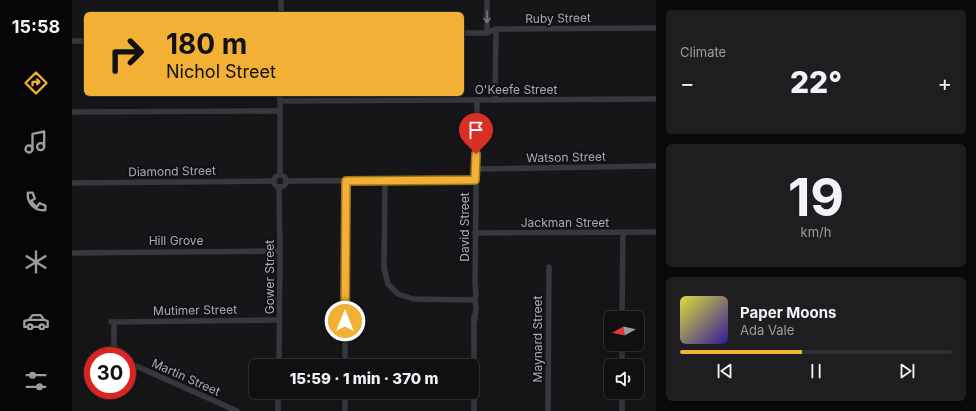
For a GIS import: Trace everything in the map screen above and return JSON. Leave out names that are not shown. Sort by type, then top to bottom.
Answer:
[{"type":"street","points":[[281,0],[281,12]]},
{"type":"street","points":[[487,0],[487,33]]},
{"type":"street","name":"Ruby Street","points":[[464,33],[487,33],[496,29],[656,28]]},
{"type":"street","points":[[495,100],[496,29]]},
{"type":"street","points":[[72,41],[84,41]]},
{"type":"street","points":[[280,96],[280,174]]},
{"type":"street","name":"O'Keefe Street","points":[[280,101],[656,99]]},
{"type":"street","name":"David Street","points":[[473,359],[474,320],[476,308],[473,300],[476,294],[476,100]]},
{"type":"street","points":[[72,112],[280,111]]},
{"type":"street","name":"Watson Street","points":[[476,169],[656,166]]},
{"type":"street","points":[[280,174],[284,176],[286,181]]},
{"type":"street","points":[[280,174],[276,176],[273,181],[275,186],[284,186],[286,181]]},
{"type":"street","points":[[286,181],[475,180]]},
{"type":"street","name":"Diamond Street","points":[[72,183],[273,181]]},
{"type":"street","points":[[345,359],[346,181]]},
{"type":"street","points":[[385,181],[384,268],[388,284],[398,294],[413,299],[473,300]]},
{"type":"street","name":"Gower Street","points":[[278,359],[280,250],[279,187]]},
{"type":"street","points":[[622,311],[623,232]]},
{"type":"street","name":"Jackman Street","points":[[475,233],[656,232]]},
{"type":"street","name":"Hill Grove","points":[[72,253],[280,250]]},
{"type":"street","name":"Maynard Street","points":[[548,411],[549,267]]},
{"type":"street","name":"Mutimer Street","points":[[113,347],[112,322],[279,320]]},
{"type":"street","name":"Martin Street","points":[[136,366],[237,411]]},
{"type":"street","points":[[278,399],[278,411]]},
{"type":"street","points":[[345,399],[345,411]]},
{"type":"street","name":"David Street","points":[[474,399],[474,411]]},
{"type":"street","points":[[622,399],[622,411]]},
{"type":"route","points":[[345,321],[346,181],[475,180],[476,154]]}]
